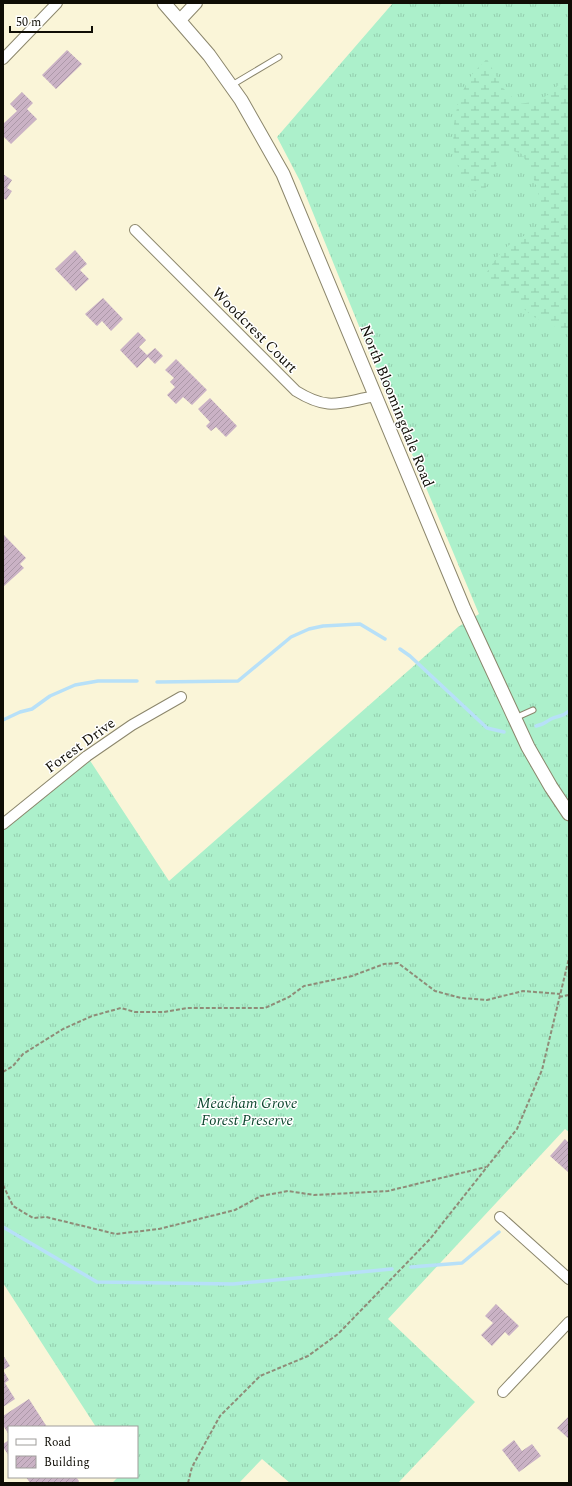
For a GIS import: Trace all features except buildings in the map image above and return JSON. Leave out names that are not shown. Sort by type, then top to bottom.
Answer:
[{"type":"main road","name":"North Bloomingdale Road","points":[[164,3],[209,55],[231,86],[255,122],[283,174],[464,609],[514,718],[539,767],[569,814]]},
{"type":"street","points":[[3,59],[57,3]]},
{"type":"street","points":[[180,20],[196,3]]},
{"type":"street","name":"Woodcrest Court","points":[[135,230],[296,391],[311,400],[330,405],[337,405],[376,396]]},
{"type":"street","name":"Forest Drive","points":[[3,824],[87,756],[132,725],[181,697]]},
{"type":"street","points":[[500,1217],[569,1279]]},
{"type":"street","points":[[503,1392],[569,1322]]},
{"type":"lane","points":[[231,86],[279,57]]},
{"type":"lane","points":[[514,718],[533,710]]},
{"type":"path","points":[[188,1483],[192,1467],[220,1416],[260,1376],[308,1356],[338,1334],[430,1239],[517,1129],[542,1070],[569,958]]},
{"type":"path","points":[[3,1072],[12,1066],[23,1054],[43,1041],[63,1029],[92,1016],[121,1008],[135,1012],[164,1012],[187,1008],[265,1008],[289,997],[304,986],[352,976],[384,964],[398,963],[435,991],[460,998],[487,1000],[522,991],[569,995]]},
{"type":"path","points":[[3,1185],[13,1206],[33,1218],[51,1218],[116,1234],[159,1229],[235,1210],[261,1196],[288,1191],[314,1195],[388,1191],[487,1167]]},
{"type":"green space","name":"Meacham Grove Forest Preserve","points":[[393,3],[569,3],[569,1132],[565,1129],[388,1319],[475,1402],[398,1483],[290,1483],[262,1459],[239,1483],[112,1483],[117,1478],[138,1478],[138,1426],[95,1426],[3,1283],[3,824],[87,756],[169,881],[458,627],[479,614],[383,385],[300,181],[277,137]]},
{"type":"green space","points":[[487,59],[502,87],[519,104],[537,100],[551,93],[561,81],[569,65],[569,334],[532,316],[485,275],[502,251],[518,239],[535,230],[541,213],[538,192],[522,154],[511,150],[502,155],[482,195],[468,186],[460,173],[456,160],[453,132],[458,104],[471,76]]},
{"type":"waterway","points":[[157,682],[238,681],[291,637],[309,629],[323,626],[360,624],[385,639]]},
{"type":"waterway","points":[[400,649],[410,656],[487,728],[504,732]]},
{"type":"waterway","points":[[3,720],[20,712],[32,709],[50,696],[75,685],[98,681],[137,681]]},
{"type":"waterway","points":[[536,726],[544,724],[553,718],[564,715],[569,711]]},
{"type":"waterway","points":[[3,1227],[97,1282],[233,1284],[392,1269]]},
{"type":"waterway","points":[[411,1267],[462,1263],[499,1232]]}]
